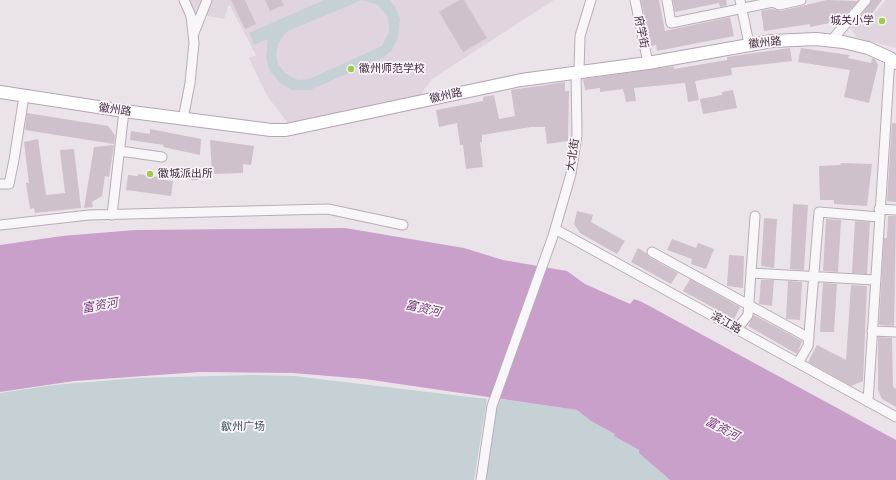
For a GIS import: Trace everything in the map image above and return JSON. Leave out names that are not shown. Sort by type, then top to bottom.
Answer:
[{"type":"main road","name":"徽州路","points":[[0,92],[124,111],[271,130],[295,129],[521,80],[648,63],[749,44],[806,39],[831,41],[868,48],[894,59]]},
{"type":"street","points":[[183,119],[194,53],[194,34],[191,16],[184,0]]},
{"type":"street","points":[[194,34],[207,0]]},
{"type":"street","name":"大北街","points":[[481,480],[492,406],[554,232],[574,158],[577,135],[580,36],[591,0]]},
{"type":"street","name":"府学街","points":[[635,0],[648,63]]},
{"type":"street","points":[[667,0],[671,22],[741,4],[773,2],[779,5],[801,0]]},
{"type":"street","points":[[831,41],[866,0]]},
{"type":"street","points":[[741,4],[749,44]]},
{"type":"street","points":[[868,402],[879,213],[894,59]]},
{"type":"street","points":[[0,184],[8,184],[14,160],[24,96]]},
{"type":"street","points":[[112,215],[124,111]]},
{"type":"street","points":[[120,151],[162,156]]},
{"type":"street","points":[[0,226],[63,217],[328,209],[403,225]]},
{"type":"street","points":[[798,363],[808,346],[819,212],[879,213],[896,210]]},
{"type":"street","points":[[736,329],[748,315],[755,216]]},
{"type":"street","name":"滨江路","points":[[554,232],[736,329],[896,417]]},
{"type":"street","points":[[652,252],[809,338]]},
{"type":"street","points":[[751,273],[875,280]]},
{"type":"street","points":[[872,331],[896,332]]},
{"type":"shaded area","name":"徽州师范学校","points":[[188,0],[554,0],[432,79],[419,97],[291,127],[267,96],[249,58],[256,55],[229,4],[224,19],[196,14]]},
{"type":"shaded area","name":"城关小学","points":[[886,0],[896,0],[896,48],[857,38],[848,25],[855,17],[864,25]]},
{"type":"green space","points":[[324,0],[362,0],[390,0],[400,19],[398,38],[392,50],[383,58],[310,90],[292,90],[281,84],[269,70],[266,57],[268,39],[254,45],[249,33]],"holes":[[[362,0],[378,5],[388,17],[389,32],[382,46],[309,79],[298,80],[285,73],[278,64],[276,54],[278,44],[288,31]]]},
{"type":"green space","name":"歙州广场","points":[[253,375],[294,376],[487,399],[474,480],[0,480],[0,393],[54,385],[137,378]]},
{"type":"green space","points":[[500,399],[577,410],[591,421],[615,434],[615,436],[639,450],[639,453],[670,480],[485,480],[495,407]]},
{"type":"water","name":"富资河","points":[[345,228],[464,248],[503,260],[567,271],[585,284],[630,304],[634,299],[642,302],[896,440],[896,480],[670,480],[639,453],[639,450],[614,436],[615,434],[591,421],[577,410],[365,379],[293,373],[200,372],[74,381],[0,392],[0,245],[62,236],[135,230]]},
{"type":"building","points":[[231,0],[245,0],[256,24],[245,29]]},
{"type":"building","points":[[265,0],[281,0],[284,5],[270,11]]},
{"type":"building","points":[[459,0],[464,0],[487,38],[463,52],[439,12]]},
{"type":"building","points":[[641,0],[659,0],[665,31],[730,17],[734,36],[657,51],[656,45],[651,46]]},
{"type":"building","points":[[673,0],[726,0],[727,5],[720,7],[719,3],[675,12]]},
{"type":"building","points":[[827,0],[858,1],[840,21],[810,27],[810,24],[764,31],[761,11],[771,9],[780,11]]},
{"type":"building","points":[[872,0],[882,0],[865,23],[859,18]]},
{"type":"building","points":[[790,48],[792,61],[731,68],[732,75],[695,81],[699,100],[688,102],[685,83],[634,88],[636,101],[626,102],[623,89],[600,92],[600,88],[585,90],[583,79],[674,66],[674,69],[727,60],[727,57]]},
{"type":"building","points":[[801,48],[849,55],[848,58],[871,63],[872,58],[875,59],[878,65],[869,103],[844,97],[850,70],[798,62]]},
{"type":"building","points":[[565,82],[565,91],[569,91],[568,141],[547,144],[545,127],[531,127],[482,135],[482,142],[480,142],[483,167],[466,169],[463,145],[460,145],[457,123],[439,127],[436,110],[483,101],[483,97],[494,95],[499,119],[515,116],[511,90]]},
{"type":"building","points":[[733,90],[737,108],[703,114],[700,99],[722,95],[722,92]]},
{"type":"building","points":[[27,113],[108,126],[115,135],[114,144],[25,130]]},
{"type":"building","points":[[892,123],[896,123],[896,202],[887,201]]},
{"type":"building","points":[[150,129],[201,139],[200,155],[163,147],[164,145],[130,140],[131,131],[150,134]]},
{"type":"building","points":[[38,139],[46,195],[65,193],[60,150],[74,149],[81,208],[35,213],[34,208],[30,209],[26,183],[29,183],[24,142]]},
{"type":"building","points":[[210,140],[254,146],[251,165],[243,164],[243,173],[212,174]]},
{"type":"building","points":[[114,145],[109,177],[105,176],[102,196],[92,202],[93,207],[84,208],[94,147]]},
{"type":"building","points":[[841,163],[872,164],[867,206],[834,204],[834,200],[820,200],[819,166],[840,165]]},
{"type":"building","points":[[190,167],[199,168],[199,180],[190,180]]},
{"type":"building","points":[[138,174],[166,178],[166,180],[173,181],[171,196],[126,190],[128,175],[138,176]]},
{"type":"building","points":[[793,204],[808,205],[803,270],[790,269]]},
{"type":"building","points":[[577,211],[593,215],[591,222],[625,241],[617,254],[580,233],[574,224]]},
{"type":"building","points":[[888,216],[896,216],[894,326],[879,325],[884,238],[887,238]]},
{"type":"building","points":[[764,218],[777,219],[774,268],[761,266]]},
{"type":"building","points":[[826,219],[841,220],[838,272],[823,271]]},
{"type":"building","points":[[855,221],[870,222],[867,274],[852,273]]},
{"type":"building","points":[[672,239],[696,248],[698,243],[714,249],[706,269],[691,264],[692,259],[667,250]]},
{"type":"building","points":[[638,248],[649,257],[678,273],[671,284],[631,262]]},
{"type":"building","points":[[729,255],[744,256],[743,288],[727,286]]},
{"type":"building","points":[[690,279],[740,307],[734,319],[683,291]]},
{"type":"building","points":[[761,280],[774,280],[772,306],[759,304]]},
{"type":"building","points":[[788,281],[802,282],[800,320],[786,319]]},
{"type":"building","points":[[823,283],[837,284],[834,332],[820,332]]},
{"type":"building","points":[[851,285],[867,286],[863,381],[851,386],[808,362],[817,345],[846,360]]},
{"type":"building","points":[[754,315],[802,341],[797,354],[748,326]]},
{"type":"building","points":[[878,337],[892,338],[893,387],[896,389],[896,407],[882,399],[878,390]]},
{"type":"place","name":"城关小学","points":[[882,21]]},
{"type":"place","name":"徽州师范学校","points":[[351,69]]},
{"type":"place","name":"徽城派出所","points":[[150,174]]}]
